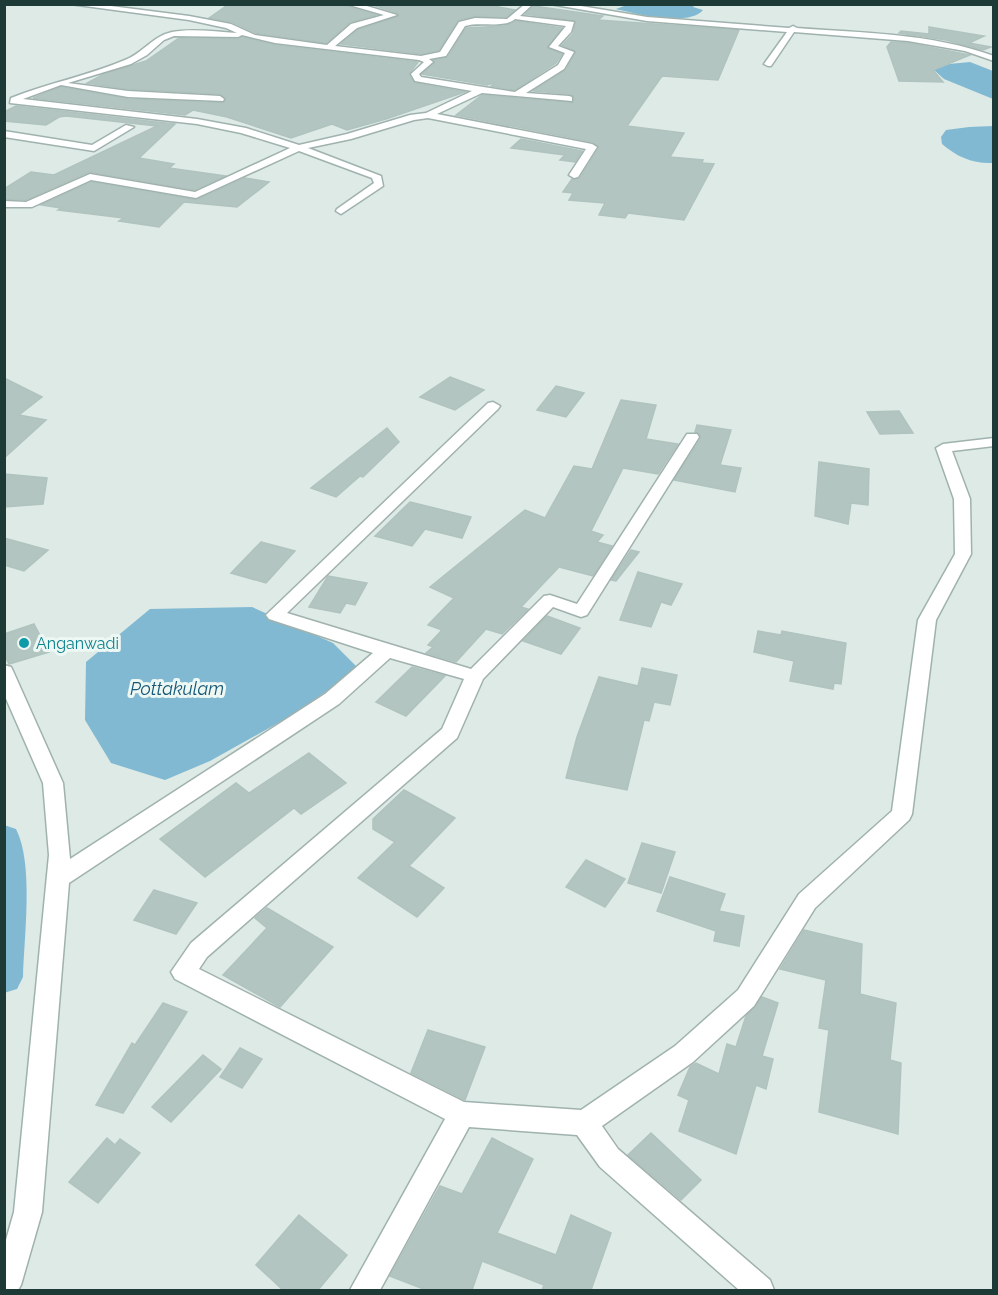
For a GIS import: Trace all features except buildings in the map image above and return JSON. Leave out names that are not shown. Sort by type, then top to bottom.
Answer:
[{"type":"street","points":[[74,4],[189,18],[228,26],[249,35]]},
{"type":"street","points":[[328,48],[354,26],[393,15],[349,4]]},
{"type":"street","points":[[9,103],[40,88],[128,62],[144,53],[161,38],[174,34],[249,35],[328,48],[421,58],[443,54],[462,24],[475,21],[509,21],[530,4]]},
{"type":"street","points":[[558,5],[647,19],[793,28],[939,43],[967,49],[993,59]]},
{"type":"street","points":[[514,16],[571,24],[553,47],[570,52],[561,68],[517,95]]},
{"type":"street","points":[[768,64],[793,28]]},
{"type":"street","points":[[421,58],[429,62],[415,74],[418,79],[517,95],[568,99]]},
{"type":"street","points":[[58,84],[128,94],[220,99]]},
{"type":"street","points":[[4,204],[28,205],[90,177],[196,195],[282,153],[317,142],[348,138],[413,117],[428,115],[481,90]]},
{"type":"street","points":[[9,103],[152,115],[225,127],[298,148],[376,176],[379,184],[341,210]]},
{"type":"street","points":[[428,115],[592,147],[574,175]]},
{"type":"street","points":[[4,134],[94,148],[129,127]]},
{"type":"street","points":[[475,676],[275,615],[493,406]]},
{"type":"street","points":[[692,436],[580,611],[550,600],[475,676],[450,733],[199,950],[183,972],[462,1114],[584,1123],[684,1054],[746,998],[807,901],[902,814],[927,620],[963,554],[962,499],[943,448],[993,442]]},
{"type":"street","points":[[57,879],[332,699],[387,651]]},
{"type":"street","points":[[4,671],[53,783],[60,855],[28,1212],[11,1275],[4,1286]]},
{"type":"street","points":[[364,1290],[462,1114]]},
{"type":"street","points":[[584,1123],[609,1158],[760,1290]]},
{"type":"water","points":[[627,5],[695,5],[693,7],[703,10],[686,18],[662,18],[616,9]]},
{"type":"water","points":[[970,62],[993,71],[993,99],[944,79],[934,70],[949,64]]},
{"type":"water","points":[[993,126],[993,163],[966,159],[953,153],[942,144],[941,137],[946,130]]},
{"type":"water","name":"Pottakulam","points":[[252,607],[333,643],[359,669],[294,714],[210,761],[165,780],[111,763],[85,720],[86,662],[150,609]]},
{"type":"waterway","points":[[4,838],[9,879],[4,977]]},
{"type":"place","name":"Anganwadi","points":[[24,643]]}]
